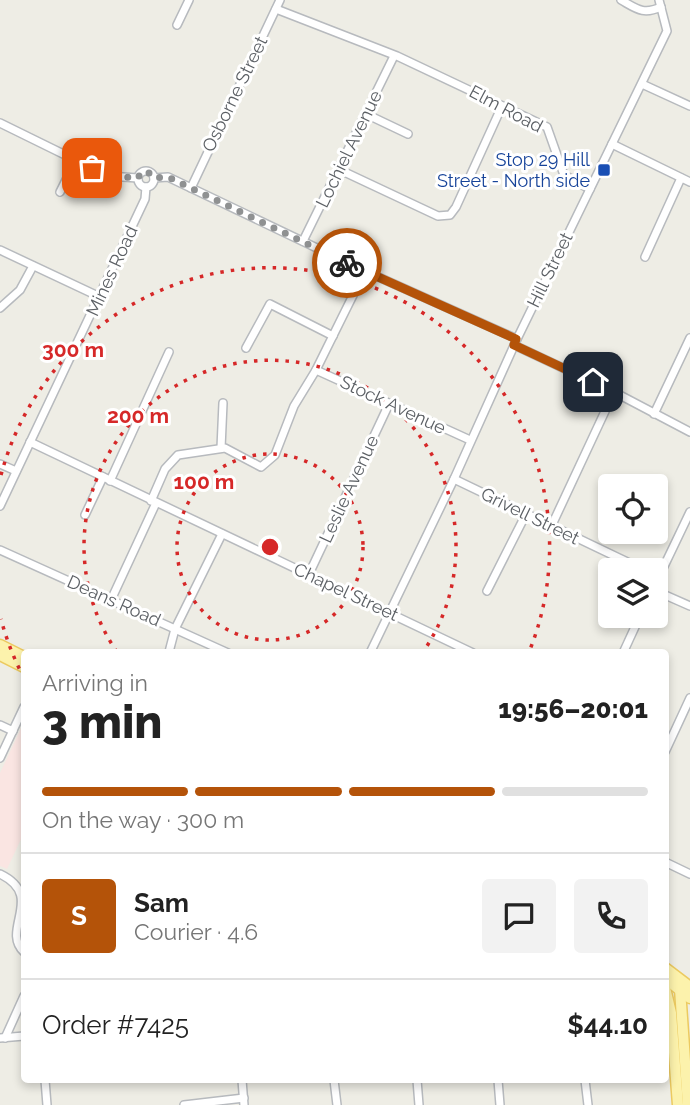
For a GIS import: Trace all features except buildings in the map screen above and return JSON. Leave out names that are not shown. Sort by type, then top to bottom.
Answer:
[{"type":"main road","points":[[0,645],[21,656]]},
{"type":"main road","points":[[0,655],[21,666]]},
{"type":"main road","points":[[669,972],[685,986],[690,998]]},
{"type":"main road","points":[[671,1013],[676,995],[685,986]]},
{"type":"main road","points":[[685,986],[688,1105]]},
{"type":"main road","points":[[669,1005],[678,1105]]},
{"type":"street","points":[[177,25],[189,0]]},
{"type":"street","name":"Osborne Street","points":[[191,188],[280,0]]},
{"type":"street","points":[[621,0],[637,10],[650,12],[660,4]]},
{"type":"street","name":"Hill Street","points":[[372,649],[454,479],[515,342],[667,31],[660,4]]},
{"type":"street","name":"Elm Road","points":[[276,9],[394,56],[547,127],[564,176],[590,189]]},
{"type":"street","name":"Lochiel Avenue","points":[[303,241],[394,56]]},
{"type":"street","points":[[642,84],[690,106]]},
{"type":"street","points":[[338,169],[438,216],[450,215],[502,106]]},
{"type":"street","points":[[366,114],[408,134]]},
{"type":"street","points":[[0,123],[107,176],[138,178]]},
{"type":"street","points":[[612,144],[690,182]]},
{"type":"street","points":[[60,192],[76,160]]},
{"type":"street","points":[[138,178],[144,171],[154,178]]},
{"type":"street","points":[[154,178],[168,177],[515,342],[690,432]]},
{"type":"street","points":[[138,178],[139,183],[146,187],[152,184],[154,178]]},
{"type":"street","points":[[645,257],[681,178]]},
{"type":"street","name":"Mines Road","points":[[0,506],[100,298],[145,199],[146,187]]},
{"type":"street","points":[[0,250],[100,298]]},
{"type":"street","points":[[0,308],[20,290],[33,266]]},
{"type":"street","points":[[111,600],[165,469],[178,455],[222,448],[261,467],[275,456],[295,405],[316,370],[365,271]]},
{"type":"street","points":[[246,348],[270,304],[333,336]]},
{"type":"street","points":[[654,414],[690,338]]},
{"type":"street","points":[[85,515],[107,479],[169,352]]},
{"type":"street","name":"Stock Avenue","points":[[316,370],[470,440]]},
{"type":"street","points":[[551,527],[614,392]]},
{"type":"street","points":[[222,403],[222,448]]},
{"type":"street","name":"Leslie Avenue","points":[[309,574],[389,404]]},
{"type":"street","name":"Chapel Street","points":[[30,442],[465,649]]},
{"type":"street","points":[[0,464],[16,471]]},
{"type":"street","name":"Grivell Street","points":[[454,479],[618,558]]},
{"type":"street","points":[[667,558],[690,512]]},
{"type":"street","points":[[487,591],[526,514]]},
{"type":"street","points":[[170,649],[175,629],[222,534]]},
{"type":"street","name":"Deans Road","points":[[0,550],[219,649]]},
{"type":"street","points":[[668,596],[690,606]]},
{"type":"street","points":[[625,649],[634,628]]},
{"type":"street","points":[[669,743],[690,698]]},
{"type":"street","points":[[0,758],[21,714]]},
{"type":"street","points":[[0,725],[13,731]]},
{"type":"street","points":[[669,864],[690,874]]},
{"type":"street","points":[[0,874],[15,883],[20,891],[21,899],[13,935],[21,950]]},
{"type":"street","points":[[3,1038],[21,1002]]},
{"type":"street","points":[[3,1038],[21,1036]]},
{"type":"street","points":[[45,1083],[47,1105]]},
{"type":"street","points":[[184,1105],[244,1102],[242,1083]]},
{"type":"street","points":[[334,1083],[337,1105]]},
{"type":"street","points":[[417,1083],[419,1105]]},
{"type":"street","points":[[498,1083],[500,1105]]},
{"type":"street","points":[[585,1083],[588,1105]]},
{"type":"shaded area","points":[[21,728],[21,839],[7,869],[0,866],[0,773]]},
{"type":"way so far","points":[[92,168],[107,176],[138,178],[147,171],[154,178],[168,177],[347,263]]},
{"type":"place","name":"Stop 29 Hill Street - North side","points":[[604,170]]},
{"type":"route","points":[[347,263],[516,339],[514,345],[593,382]]}]
